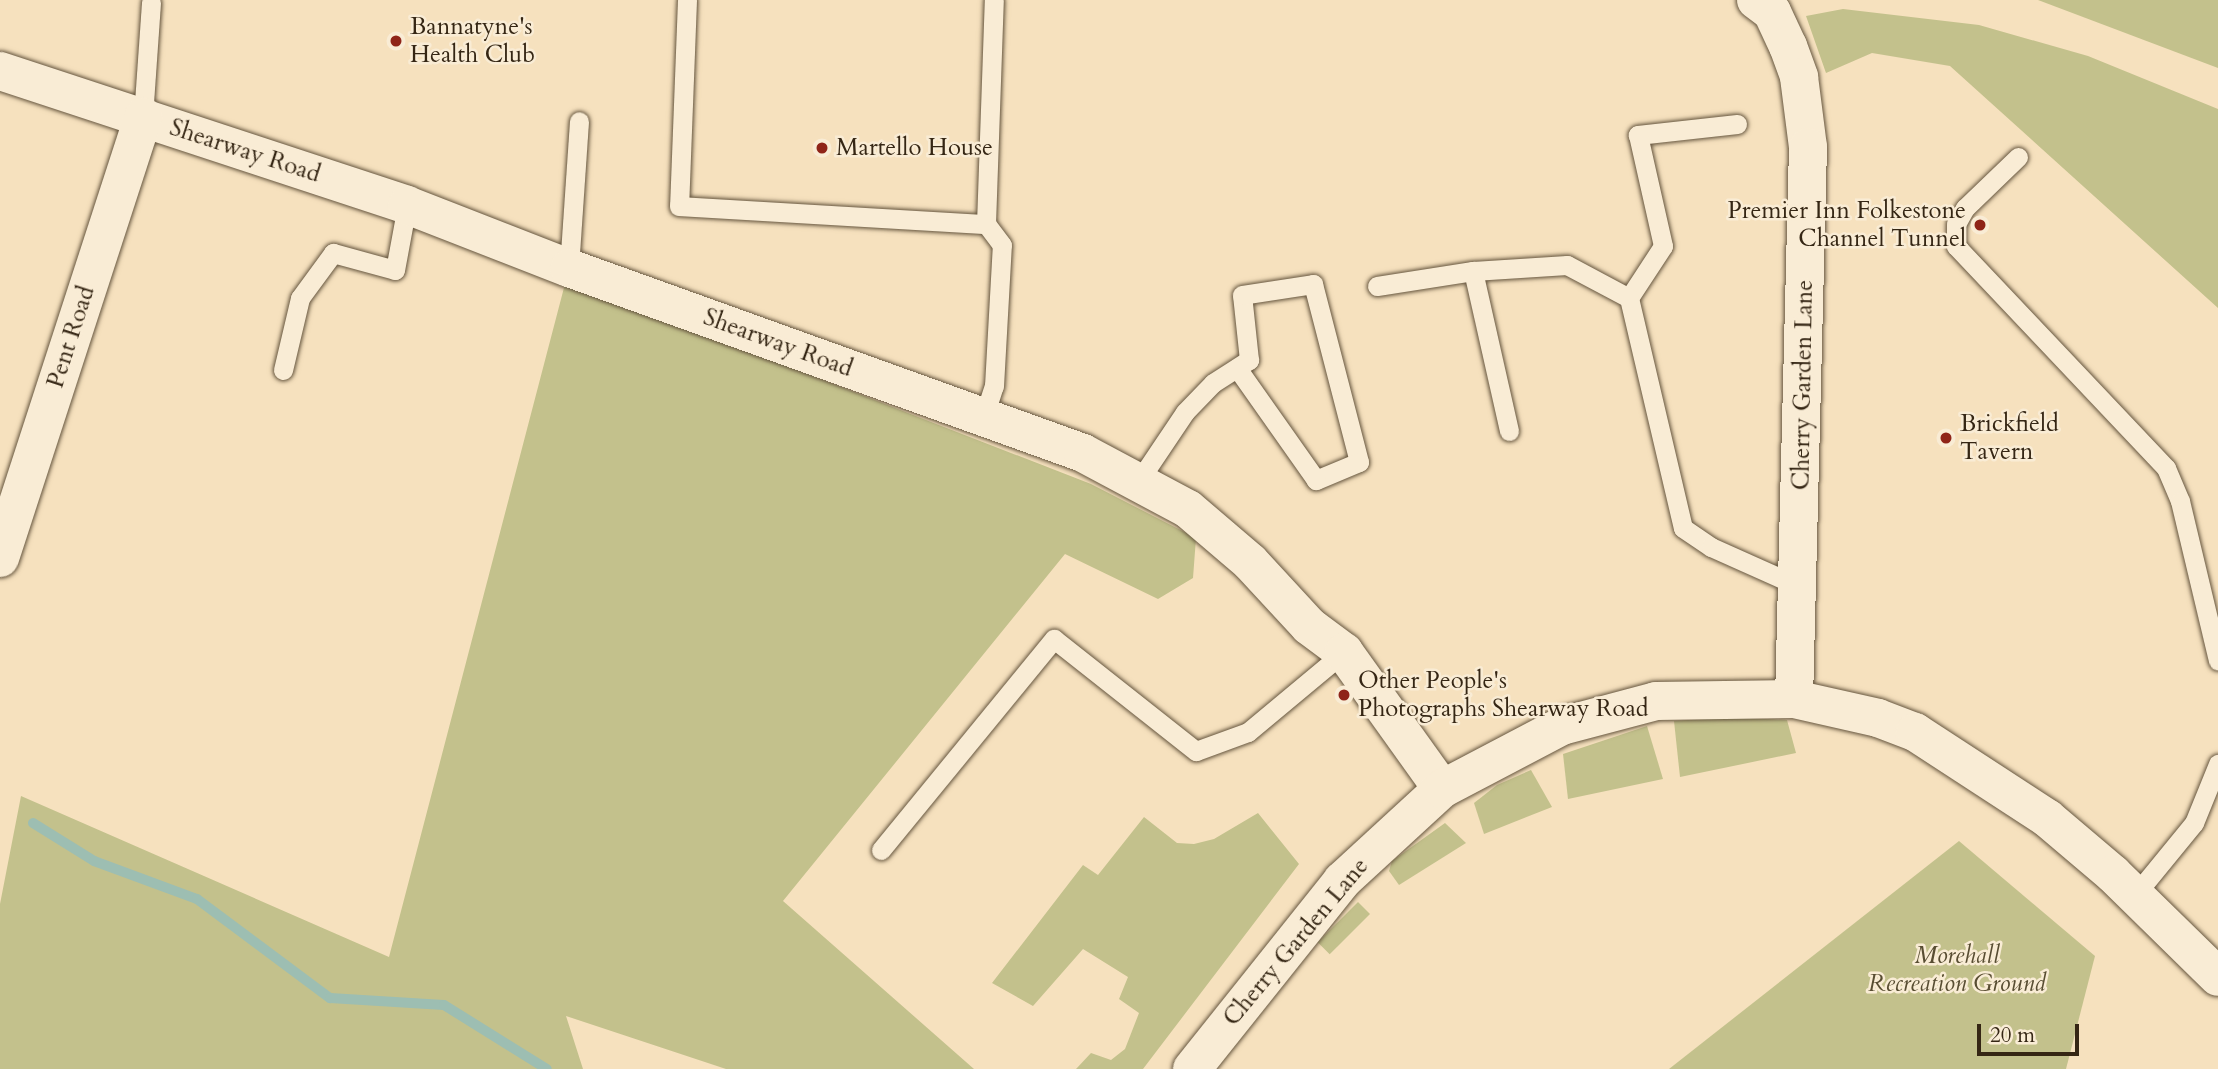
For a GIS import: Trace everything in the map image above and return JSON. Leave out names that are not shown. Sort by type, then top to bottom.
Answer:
[{"type":"street","name":"Cherry Garden Lane","points":[[1756,0],[1772,12],[1799,77],[1808,147],[1794,699]]},
{"type":"street","name":"Shearway Road","points":[[0,71],[407,205],[569,268],[984,415],[1083,453],[1188,509],[1250,562],[1309,626],[1344,652],[1442,789]]},
{"type":"street","name":"Pent Road","points":[[0,558],[143,117]]},
{"type":"street","name":"Cherry Garden Lane","points":[[1192,1069],[1342,881],[1442,789],[1537,737],[1579,719],[1656,701],[1794,699],[1878,718],[1948,749],[2047,818],[2135,895],[2218,977]]},
{"type":"lane","points":[[687,0],[679,206],[986,225]]},
{"type":"lane","points":[[984,415],[994,386],[1002,245],[986,225],[994,0]]},
{"type":"lane","points":[[143,117],[151,2]]},
{"type":"lane","points":[[569,268],[579,121]]},
{"type":"lane","points":[[1737,124],[1638,135],[1663,246],[1629,298],[1683,528],[1711,547],[1798,586]]},
{"type":"lane","points":[[2018,157],[1965,208],[1956,224],[1956,246],[2166,468],[2180,501],[2218,661]]},
{"type":"lane","points":[[283,370],[300,298],[333,253],[395,270],[407,205]]},
{"type":"lane","points":[[1377,286],[1473,271],[1567,265],[1629,298]]},
{"type":"lane","points":[[1473,271],[1509,431]]},
{"type":"lane","points":[[1138,482],[1185,412],[1213,383],[1249,360],[1242,295],[1313,284],[1359,462],[1316,480],[1237,368]]},
{"type":"lane","points":[[881,850],[1054,639],[1196,751],[1248,732],[1344,652]]},
{"type":"lane","points":[[2135,895],[2194,823],[2218,764]]},
{"type":"green space","points":[[2038,0],[2218,0],[2218,68]]},
{"type":"green space","points":[[1843,9],[1979,25],[2088,56],[2218,109],[2218,308],[1950,66],[1872,53],[1826,73],[1806,16]]},
{"type":"green space","points":[[566,280],[1091,484],[1196,538],[1193,578],[1158,599],[1065,554],[783,901],[974,1069],[726,1069],[566,1016],[583,1069],[0,1069],[0,904],[21,796],[389,957]]},
{"type":"green space","points":[[1730,717],[1787,720],[1796,753],[1680,777],[1674,721]]},
{"type":"green space","points":[[1647,726],[1663,779],[1568,799],[1563,754]]},
{"type":"green space","points":[[1531,770],[1552,807],[1484,834],[1474,803],[1497,785]]},
{"type":"green space","points":[[1258,813],[1299,864],[1143,1069],[1076,1069],[1091,1053],[1111,1060],[1125,1049],[1139,1013],[1119,999],[1128,977],[1083,949],[1033,1006],[992,983],[1083,865],[1098,875],[1144,817],[1177,843],[1194,844],[1214,839]]},
{"type":"green space","points":[[1445,823],[1466,843],[1399,885],[1389,871],[1392,861]]},
{"type":"green space","name":"Morehall Recreation Ground","points":[[1959,841],[2095,956],[2066,1069],[1669,1069]]},
{"type":"green space","points":[[1358,902],[1370,914],[1330,954],[1318,942]]},
{"type":"waterway","points":[[33,823],[94,861],[197,899],[330,998],[444,1005],[547,1069]]},
{"type":"place","name":"Bannatyne's Health Club","points":[[396,41]]},
{"type":"place","name":"Martello House","points":[[822,148]]},
{"type":"place","name":"Premier Inn Folkestone Channel Tunnel","points":[[1980,225]]},
{"type":"place","name":"Brickfield Tavern","points":[[1946,438]]},
{"type":"place","name":"Other People's Photographs Shearway Road","points":[[1344,695]]}]
